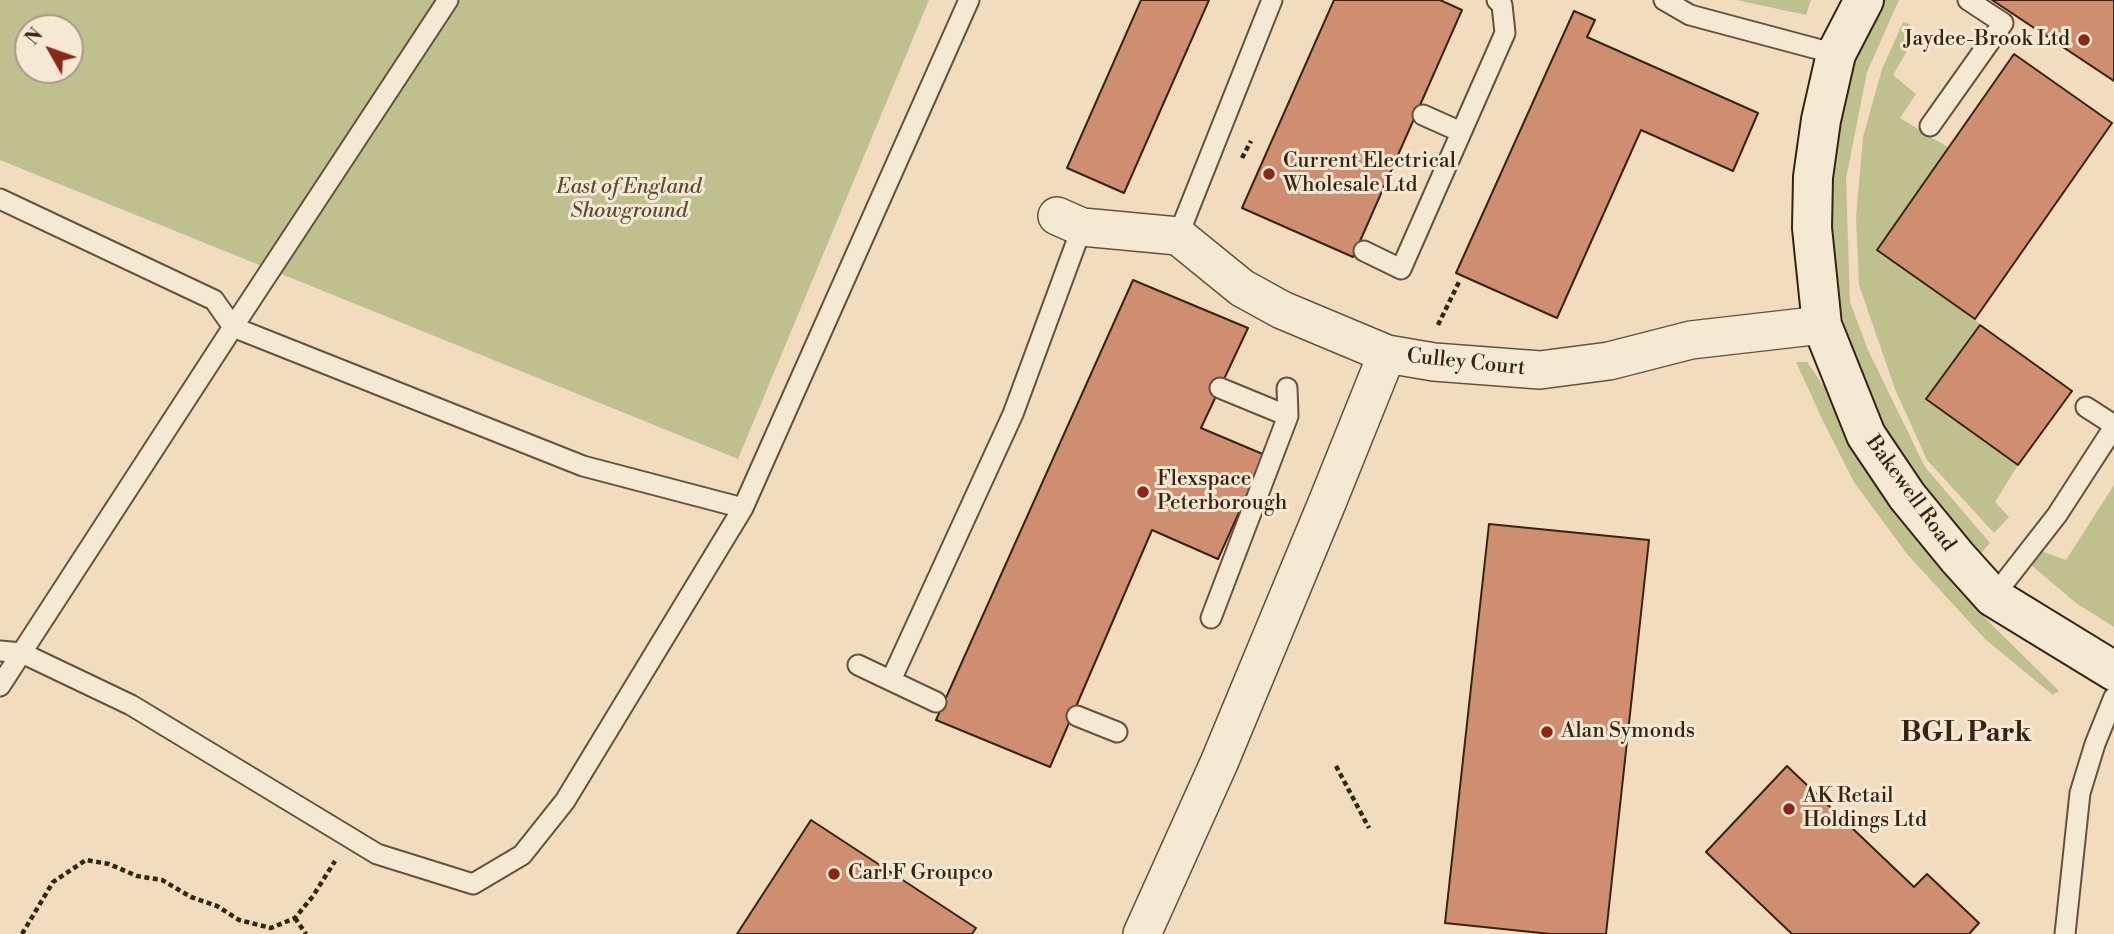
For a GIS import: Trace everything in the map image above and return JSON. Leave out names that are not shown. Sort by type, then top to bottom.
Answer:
[{"type":"street","name":"Bakewell Road","points":[[1864,0],[1836,54],[1821,120],[1813,177],[1812,228],[1822,325],[1866,435],[1907,496],[1957,557],[1993,597],[2114,671]]},
{"type":"street","points":[[1070,221],[1178,236]]},
{"type":"street","name":"Culley Court","points":[[1178,236],[1242,288],[1282,310],[1387,354],[1434,362],[1540,370],[1609,361],[1691,341],[1822,325]]},
{"type":"street","points":[[1142,934],[1219,763],[1387,354]]},
{"type":"lane","points":[[0,686],[448,0]]},
{"type":"lane","points":[[0,651],[22,653],[131,705],[377,854],[472,884],[522,855],[565,801],[743,508],[969,0]]},
{"type":"lane","points":[[1178,236],[1272,0]]},
{"type":"lane","points":[[1364,251],[1402,269],[1505,33],[1502,5],[1497,0]]},
{"type":"lane","points":[[1664,0],[1690,15],[1836,54]]},
{"type":"lane","points":[[1930,126],[2003,23],[1968,0]]},
{"type":"lane","points":[[1423,114],[1461,132]]},
{"type":"lane","points":[[0,199],[214,300],[233,327],[583,466],[743,508]]},
{"type":"lane","points":[[891,680],[1013,414],[1070,221]]},
{"type":"lane","points":[[1220,388],[1288,416]]},
{"type":"lane","points":[[1211,618],[1288,416],[1287,388]]},
{"type":"lane","points":[[1993,597],[2057,515],[2114,426],[2086,407]]},
{"type":"lane","points":[[859,665],[936,702]]},
{"type":"lane","points":[[2064,934],[2080,793],[2095,744],[2114,697]]},
{"type":"lane","points":[[1077,716],[1117,732]]},
{"type":"path","points":[[1437,326],[1460,280]]},
{"type":"path","points":[[1336,766],[1369,828]]},
{"type":"path","points":[[22,934],[53,881],[86,860],[109,864],[138,876],[162,880],[191,897],[217,906],[239,920],[271,928],[295,918],[313,897],[347,837]]},
{"type":"path","points":[[295,918],[306,934]]},
{"type":"green space","name":"East of England Showground","points":[[0,0],[929,0],[738,459],[0,160]]},
{"type":"green space","points":[[1736,0],[1811,0],[1806,15]]},
{"type":"green space","points":[[1885,0],[1899,0],[1867,72],[1846,179],[1850,302],[1868,350],[1925,467],[1990,543],[1977,558],[1903,469],[1854,359],[1834,286],[1828,190],[1851,58]]},
{"type":"green space","points":[[1903,22],[1910,24],[1907,33],[1915,37],[1893,75],[1916,94],[1900,118],[1949,148],[1877,250],[1980,325],[1927,399],[2018,465],[1995,502],[2009,517],[1994,533],[1927,460],[1895,389],[1859,285],[1856,217],[1863,137],[1882,69]]},
{"type":"green space","points":[[1796,362],[1807,362],[1925,543],[1984,617],[2059,691],[2053,695],[1985,639],[1907,554],[1854,482]]},
{"type":"green space","points":[[2114,485],[2114,627],[2076,603],[2031,565],[2041,551],[2066,560]]},
{"type":"building","points":[[1141,0],[1209,0],[1124,193],[1067,168]]},
{"type":"building","points":[[1334,0],[1440,0],[1462,10],[1353,257],[1242,208]]},
{"type":"building","name":"Jaydee-Brook Ltd","points":[[1992,0],[2114,0],[2114,81]]},
{"type":"building","points":[[1574,11],[1595,20],[1587,37],[1758,113],[1733,171],[1641,130],[1557,318],[1456,273]]},
{"type":"building","points":[[2014,54],[2112,123],[1975,319],[1877,250]]},
{"type":"building","name":"Flexspace Peterborough","points":[[1133,280],[1248,328],[1201,428],[1265,455],[1218,559],[1152,530],[1050,767],[936,720]]},
{"type":"building","points":[[1980,325],[2072,391],[2018,465],[1926,399]]},
{"type":"building","name":"Alan Symonds","points":[[1489,524],[1649,540],[1606,934],[1551,934],[1445,923]]},
{"type":"building","name":"AK Retail Holdings Ltd","points":[[1787,766],[1914,887],[1927,874],[1979,923],[1969,934],[1792,934],[1706,852]]},
{"type":"building","name":"Carl F Groupco","points":[[811,820],[976,928],[972,934],[737,934]]},
{"type":"place","name":"Jaydee-Brook Ltd","points":[[2084,40]]},
{"type":"place","name":"Current Electrical Wholesale Ltd","points":[[1269,174]]},
{"type":"place","name":"Flexspace Peterborough","points":[[1143,492]]},
{"type":"place","name":"Alan Symonds","points":[[1547,732]]},
{"type":"place","name":"AK Retail Holdings Ltd","points":[[1789,809]]},
{"type":"place","name":"Carl F Groupco","points":[[834,874]]},
{"type":"district","name":"BGL Park","points":[[1966,734]]}]
